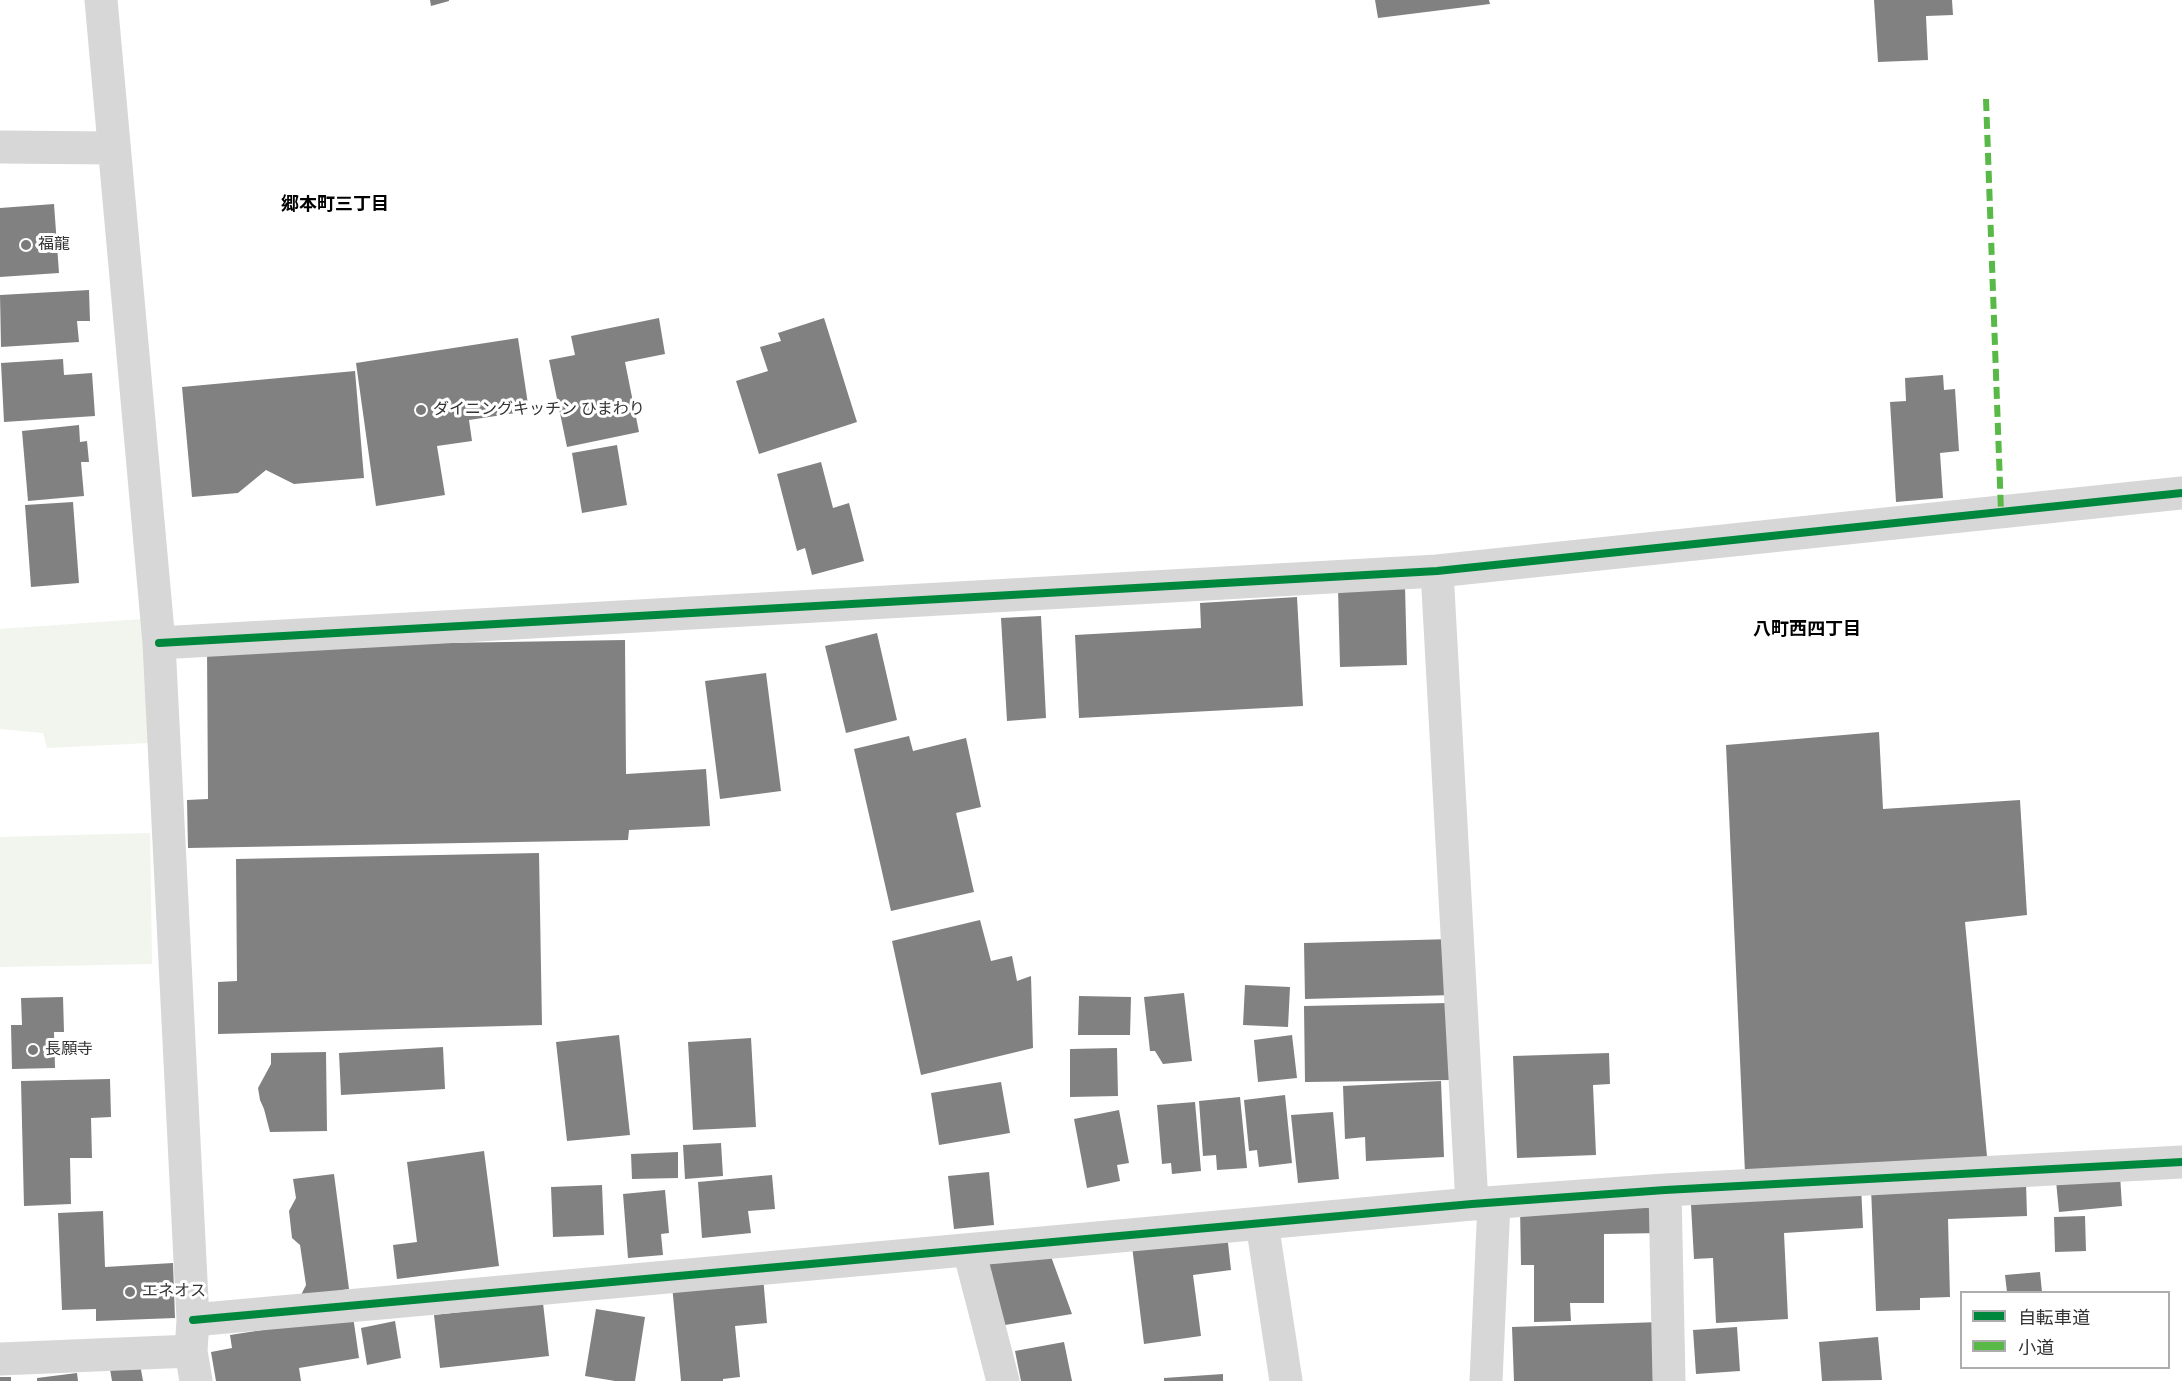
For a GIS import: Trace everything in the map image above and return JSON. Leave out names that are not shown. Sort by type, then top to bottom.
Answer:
[{"type":"street","points":[[101,0],[159,643],[193,1350]]},
{"type":"street","points":[[0,147],[114,148]]},
{"type":"street","points":[[159,643],[1437,571],[2182,493]]},
{"type":"street","points":[[1437,571],[1483,1204],[1486,1381]]},
{"type":"street","points":[[0,1359],[193,1350],[969,1250],[1262,1223],[1665,1190],[2182,1162]]},
{"type":"street","points":[[1665,1190],[1669,1381]]},
{"type":"street","points":[[1262,1223],[1286,1381]]},
{"type":"street","points":[[969,1250],[1003,1381]]},
{"type":"shaded area","points":[[142,619],[149,743],[47,748],[43,733],[0,729],[0,629]]},
{"type":"shaded area","points":[[150,833],[152,964],[0,967],[0,837]]},
{"type":"building","points":[[430,0],[449,0],[449,1],[431,6]]},
{"type":"building","points":[[1375,0],[1489,0],[1490,4],[1378,18]]},
{"type":"building","points":[[1874,0],[1952,0],[1953,15],[1926,16],[1928,60],[1878,62]]},
{"type":"building","points":[[54,204],[59,273],[0,277],[0,208]]},
{"type":"building","points":[[89,290],[90,321],[77,321],[79,342],[1,347],[0,295]]},
{"type":"building","points":[[659,318],[665,354],[625,362],[639,432],[567,447],[549,360],[575,355],[571,336]]},
{"type":"building","points":[[824,318],[857,422],[759,454],[736,381],[768,371],[760,347],[781,341],[778,333]]},
{"type":"building","points":[[518,338],[529,411],[469,420],[472,441],[437,446],[445,495],[376,506],[356,363]]},
{"type":"building","points":[[63,359],[64,375],[92,373],[95,416],[4,422],[1,363]]},
{"type":"building","points":[[355,371],[364,478],[294,484],[266,470],[238,493],[192,497],[182,387]]},
{"type":"building","points":[[1943,375],[1944,390],[1955,389],[1959,451],[1940,453],[1943,498],[1896,502],[1890,402],[1906,401],[1905,378]]},
{"type":"building","points":[[79,425],[80,442],[87,441],[89,462],[81,462],[84,496],[28,501],[22,431]]},
{"type":"building","points":[[617,445],[627,505],[582,513],[572,453]]},
{"type":"building","points":[[821,462],[833,508],[849,503],[864,561],[812,575],[805,548],[797,551],[777,474]]},
{"type":"building","points":[[73,502],[79,583],[31,587],[25,505]]},
{"type":"building","points":[[1405,586],[1407,665],[1340,667],[1338,588]]},
{"type":"building","points":[[1297,597],[1303,706],[1079,718],[1075,635],[1201,628],[1200,603]]},
{"type":"building","points":[[1041,616],[1046,718],[1007,721],[1001,618]]},
{"type":"building","points":[[877,633],[897,720],[846,733],[825,646]]},
{"type":"building","points":[[625,640],[626,774],[706,769],[710,826],[629,830],[628,840],[188,848],[187,800],[208,799],[207,647]]},
{"type":"building","points":[[766,673],[781,791],[720,799],[705,681]]},
{"type":"building","points":[[1879,732],[1883,809],[2020,800],[2027,915],[1965,922],[1988,1167],[1745,1173],[1726,745]]},
{"type":"building","points":[[909,736],[913,751],[966,738],[981,807],[956,813],[974,892],[891,911],[854,749]]},
{"type":"building","points":[[539,853],[542,1025],[218,1034],[218,982],[237,981],[236,859]]},
{"type":"building","points":[[980,920],[991,961],[1012,956],[1017,981],[1031,976],[1033,1048],[921,1075],[892,941]]},
{"type":"building","points":[[1453,939],[1454,995],[1305,999],[1304,943]]},
{"type":"building","points":[[1245,985],[1290,987],[1288,1027],[1243,1025]]},
{"type":"building","points":[[1184,993],[1192,1061],[1163,1064],[1155,1051],[1150,1051],[1144,997]]},
{"type":"building","points":[[1079,996],[1131,997],[1130,1035],[1078,1035]]},
{"type":"building","name":"長願寺","points":[[63,997],[64,1032],[54,1032],[55,1068],[12,1069],[11,1025],[22,1025],[21,998]]},
{"type":"building","points":[[1449,1003],[1450,1080],[1305,1082],[1304,1006]]},
{"type":"building","points":[[619,1035],[630,1135],[567,1141],[556,1042]]},
{"type":"building","points":[[1292,1035],[1297,1078],[1258,1082],[1254,1040]]},
{"type":"building","points":[[751,1038],[756,1127],[693,1130],[688,1042]]},
{"type":"building","points":[[443,1047],[445,1089],[341,1095],[339,1053]]},
{"type":"building","points":[[1117,1048],[1118,1096],[1070,1097],[1070,1049]]},
{"type":"building","points":[[326,1052],[327,1131],[270,1132],[258,1088],[271,1064],[271,1053]]},
{"type":"building","points":[[1609,1053],[1610,1084],[1593,1085],[1596,1155],[1517,1158],[1513,1056]]},
{"type":"building","points":[[110,1079],[111,1117],[91,1118],[92,1158],[70,1158],[71,1204],[24,1206],[21,1081]]},
{"type":"building","points":[[1441,1081],[1444,1157],[1366,1161],[1365,1137],[1345,1139],[1343,1086]]},
{"type":"building","points":[[1001,1082],[1010,1133],[939,1145],[931,1093]]},
{"type":"building","points":[[1285,1095],[1292,1163],[1259,1167],[1257,1150],[1249,1151],[1244,1100]]},
{"type":"building","points":[[1240,1097],[1247,1168],[1217,1170],[1216,1155],[1203,1156],[1199,1101]]},
{"type":"building","points":[[1195,1102],[1201,1171],[1172,1174],[1171,1163],[1162,1164],[1157,1105]]},
{"type":"building","points":[[1119,1110],[1129,1163],[1117,1165],[1120,1181],[1087,1188],[1074,1119]]},
{"type":"building","points":[[1333,1112],[1339,1179],[1298,1183],[1291,1115]]},
{"type":"building","points":[[721,1143],[723,1176],[685,1179],[683,1145]]},
{"type":"building","points":[[484,1151],[499,1266],[397,1279],[393,1245],[417,1242],[407,1162]]},
{"type":"building","points":[[678,1152],[678,1178],[632,1179],[631,1154]]},
{"type":"building","points":[[989,1172],[994,1225],[954,1229],[948,1176]]},
{"type":"building","points":[[334,1174],[349,1289],[300,1297],[306,1285],[300,1245],[292,1238],[289,1211],[296,1198],[293,1179]]},
{"type":"building","points":[[772,1175],[775,1209],[748,1211],[751,1233],[702,1238],[698,1182]]},
{"type":"building","points":[[2120,1175],[2122,1206],[2059,1212],[2056,1181]]},
{"type":"building","points":[[2026,1182],[2027,1216],[1948,1219],[1950,1297],[1920,1298],[1920,1310],[1876,1311],[1871,1188]]},
{"type":"building","points":[[602,1185],[604,1235],[553,1237],[551,1187]]},
{"type":"building","points":[[1861,1185],[1863,1228],[1784,1233],[1788,1319],[1716,1323],[1713,1258],[1694,1259],[1691,1205]]},
{"type":"building","points":[[665,1190],[669,1233],[661,1234],[663,1255],[628,1258],[623,1194]]},
{"type":"building","points":[[1661,1203],[1661,1233],[1604,1234],[1604,1303],[1570,1303],[1571,1321],[1534,1322],[1534,1265],[1521,1265],[1520,1206]]},
{"type":"building","points":[[103,1211],[105,1267],[173,1263],[175,1318],[96,1321],[96,1309],[62,1310],[58,1213]]},
{"type":"building","points":[[2085,1216],[2086,1251],[2055,1252],[2054,1217]]},
{"type":"building","points":[[1227,1234],[1231,1270],[1193,1275],[1201,1336],[1144,1344],[1132,1246]]},
{"type":"building","points":[[1049,1251],[1072,1314],[1005,1325],[983,1260]]},
{"type":"building","points":[[2040,1272],[2042,1291],[2007,1291],[2005,1275]]},
{"type":"building","points":[[763,1276],[767,1323],[735,1326],[740,1377],[723,1379],[723,1381],[681,1381],[672,1285]]},
{"type":"building","points":[[543,1303],[549,1356],[440,1368],[434,1315]]},
{"type":"building","points":[[596,1309],[645,1317],[635,1381],[615,1381],[585,1376]]},
{"type":"building","points":[[353,1316],[359,1358],[299,1368],[301,1381],[216,1381],[211,1352],[232,1348],[230,1335]]},
{"type":"building","points":[[395,1321],[401,1358],[367,1365],[361,1328]]},
{"type":"building","points":[[1660,1322],[1662,1381],[1514,1381],[1512,1327]]},
{"type":"building","points":[[1737,1327],[1740,1371],[1696,1374],[1693,1330]]},
{"type":"building","points":[[1878,1337],[1882,1380],[1822,1381],[1819,1342]]},
{"type":"building","points":[[1064,1342],[1072,1381],[1021,1381],[1015,1351]]},
{"type":"building","points":[[140,1364],[143,1381],[112,1381],[110,1369]]},
{"type":"building","points":[[77,1373],[78,1381],[37,1381],[37,1378]]},
{"type":"building","points":[[1223,1374],[1223,1381],[1164,1381],[1164,1378]]},
{"type":"building","points":[[0,1377],[11,1377],[11,1381],[0,1381]]},
{"type":"marked path","points":[[1986,99],[2001,512]]},
{"type":"cycle path","points":[[159,643],[1437,571],[2182,493]]},
{"type":"cycle path","points":[[193,1320],[1472,1204],[1665,1190],[2182,1162]]},
{"type":"place","name":"福龍","points":[[26,245]]},
{"type":"place","name":"ダイニングキッチン ひまわり","points":[[421,410]]},
{"type":"place","name":"長願寺","points":[[33,1050]]},
{"type":"place","name":"エネオス","points":[[130,1292]]},
{"type":"district","name":"郷本町三丁目","points":[[335,205]]},
{"type":"district","name":"八町西四丁目","points":[[1807,630]]}]
